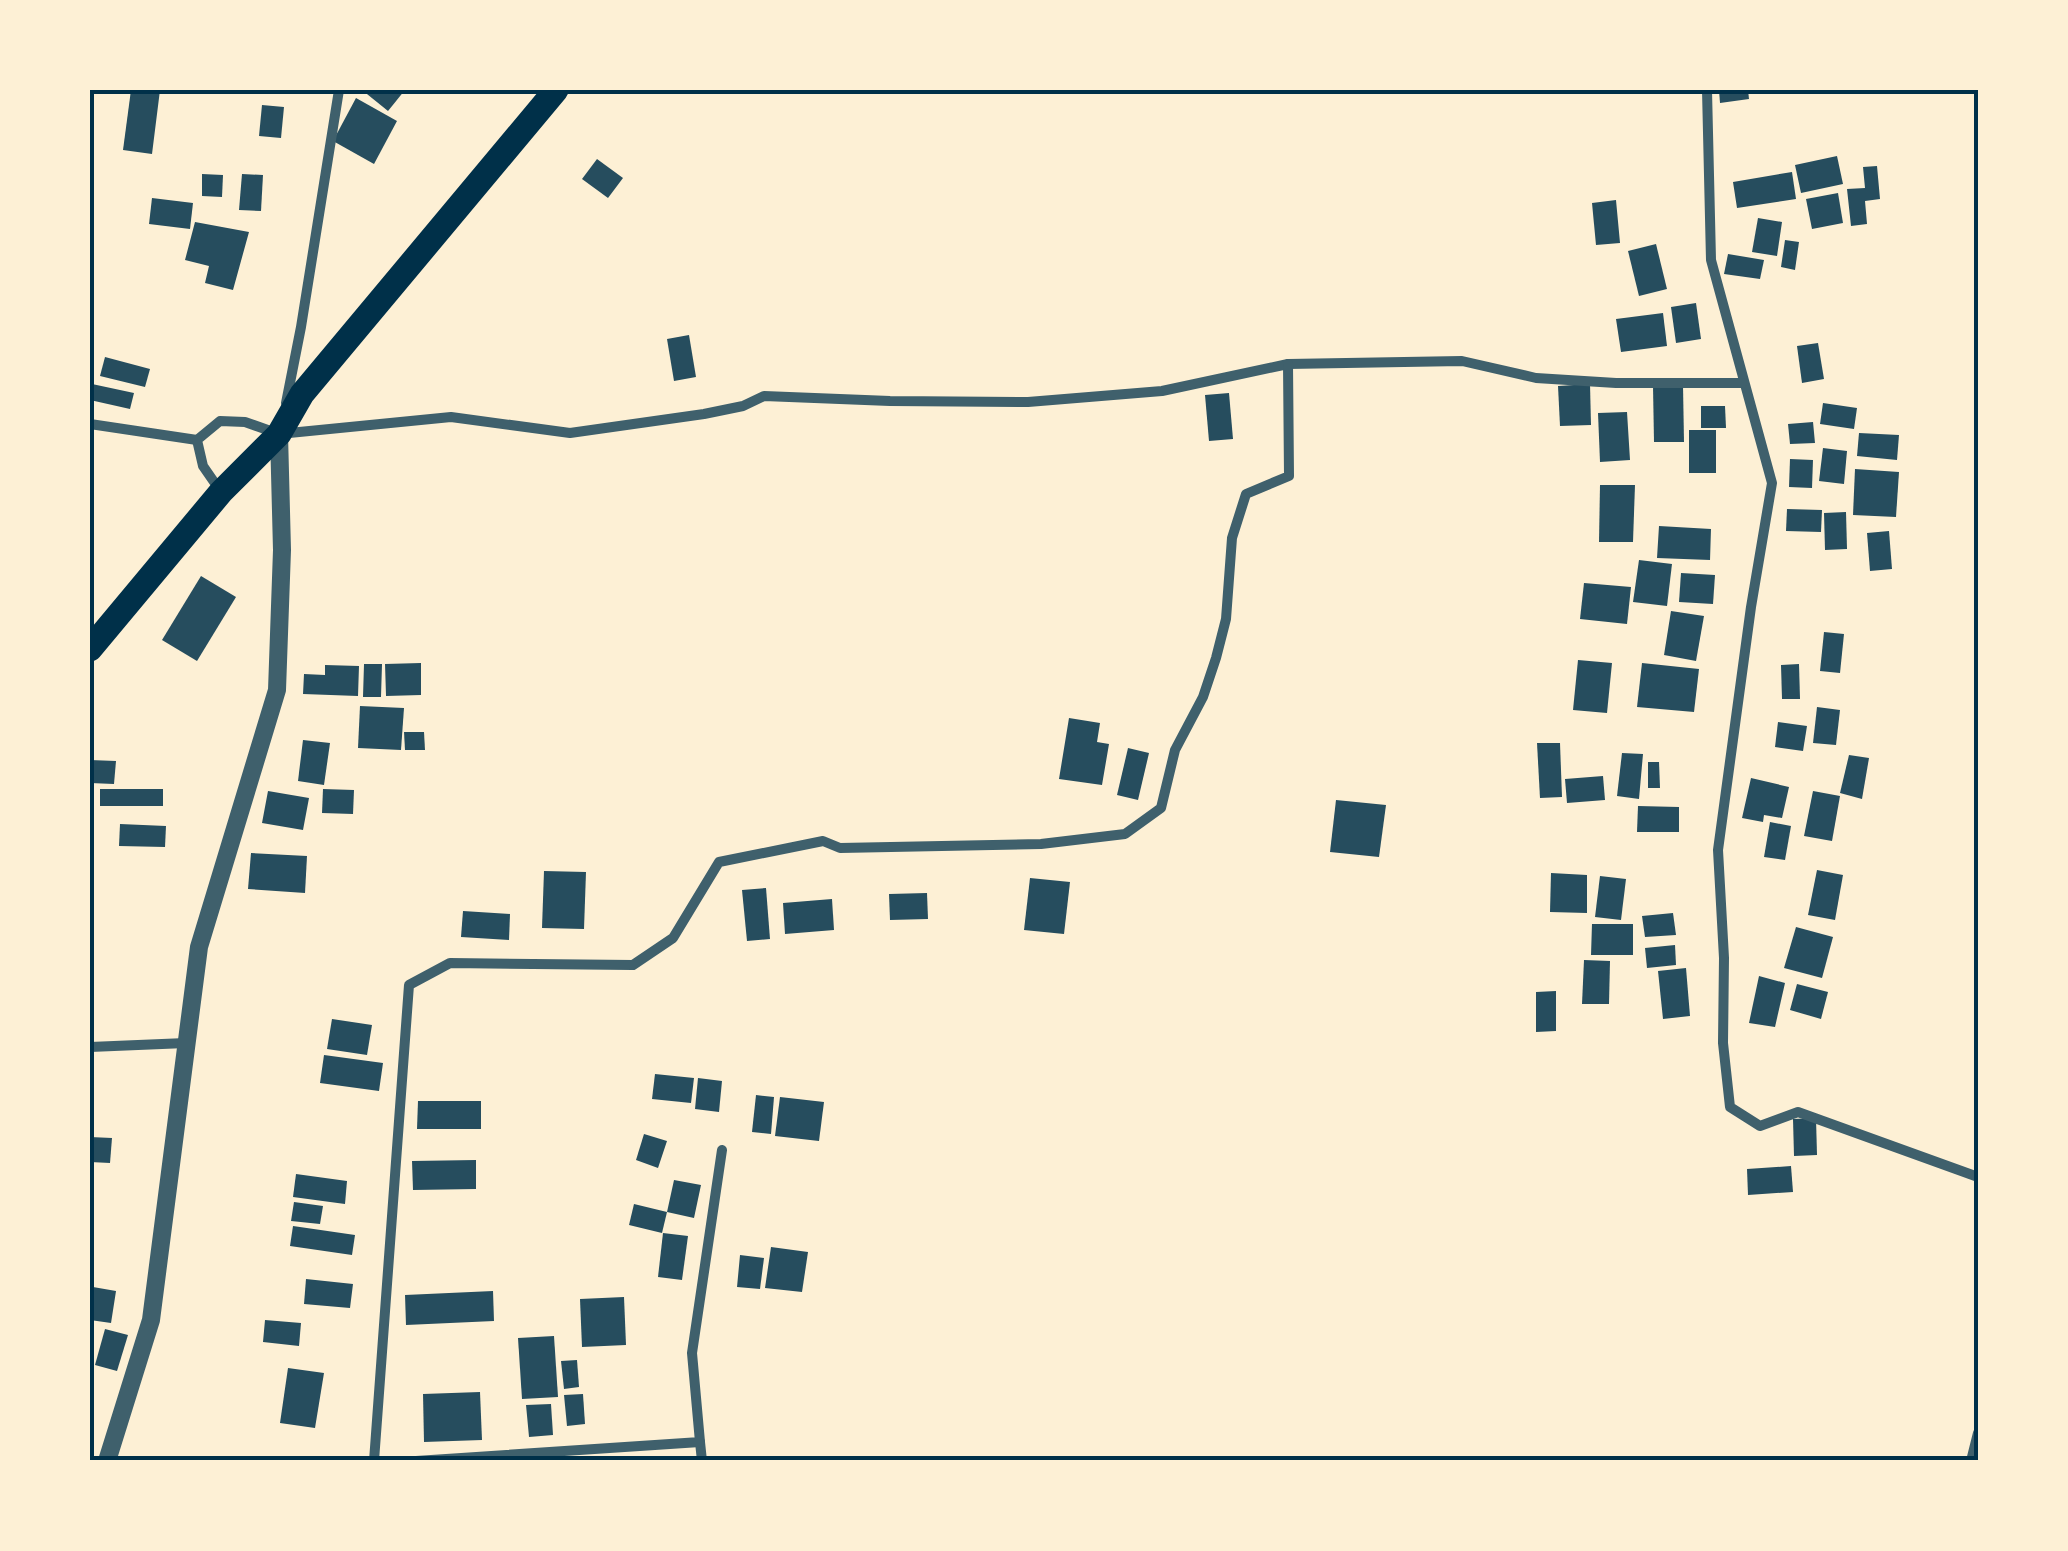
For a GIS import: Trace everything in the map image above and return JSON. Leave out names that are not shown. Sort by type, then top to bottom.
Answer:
[{"type":"main road","points":[[90,649],[221,492],[279,434],[302,394],[556,90]]},
{"type":"street","points":[[107,1461],[151,1320],[199,947],[277,690],[282,550],[279,434],[301,327],[338,90]]},
{"type":"street","points":[[1707,90],[1711,260],[1772,482],[1718,850],[1724,958],[1722,1043],[1730,1107],[1760,1126],[1798,1112],[1978,1178]]},
{"type":"street","points":[[90,424],[197,440],[220,421],[244,422],[279,434],[451,417],[570,433],[704,414],[743,406],[764,396],[890,402],[1028,402],[1162,391],[1288,364],[1462,361],[1556,379],[1616,383],[1742,382]]},
{"type":"street","points":[[374,1461],[410,984],[450,963],[633,965],[674,938],[719,862],[823,841],[840,848],[1041,844],[1125,834],[1161,808],[1176,750],[1203,697],[1226,619],[1232,538],[1246,494],[1289,476],[1288,364]]},
{"type":"street","points":[[197,440],[203,466],[221,492]]},
{"type":"street","points":[[90,1046],[186,1043]]},
{"type":"street","points":[[702,1461],[692,1353],[722,1150]]},
{"type":"street","points":[[1971,1461],[1978,1433]]},
{"type":"street","points":[[416,1461],[700,1442]]},
{"type":"building","points":[[131,90],[160,90],[152,154],[123,150]]},
{"type":"building","points":[[362,90],[405,90],[388,111]]},
{"type":"building","points":[[1719,90],[1748,90],[1749,99],[1720,103]]},
{"type":"building","points":[[356,98],[397,121],[374,164],[333,141]]},
{"type":"building","points":[[262,105],[284,107],[281,138],[259,136]]},
{"type":"building","points":[[1837,156],[1843,184],[1801,193],[1795,165]]},
{"type":"building","points":[[597,159],[623,178],[608,198],[582,179]]},
{"type":"building","points":[[1877,166],[1880,199],[1865,201],[1867,224],[1851,226],[1847,189],[1865,188],[1863,167]]},
{"type":"building","points":[[1792,172],[1796,199],[1737,208],[1733,182]]},
{"type":"building","points":[[202,174],[223,175],[222,197],[202,196]]},
{"type":"building","points":[[242,174],[263,175],[261,211],[239,210]]},
{"type":"building","points":[[1838,193],[1843,223],[1812,229],[1806,199]]},
{"type":"building","points":[[152,198],[193,203],[190,229],[149,224]]},
{"type":"building","points":[[1616,200],[1620,243],[1596,245],[1592,203]]},
{"type":"building","points":[[1758,218],[1782,222],[1777,256],[1752,252]]},
{"type":"building","points":[[195,222],[249,232],[233,290],[205,283],[209,266],[185,260]]},
{"type":"building","points":[[1785,240],[1799,242],[1795,270],[1781,267]]},
{"type":"building","points":[[1656,244],[1667,289],[1639,296],[1628,251]]},
{"type":"building","points":[[1728,254],[1764,260],[1760,279],[1724,274]]},
{"type":"building","points":[[1696,303],[1701,339],[1676,343],[1671,307]]},
{"type":"building","points":[[1663,313],[1667,346],[1621,352],[1616,319]]},
{"type":"building","points":[[689,335],[696,377],[674,381],[667,339]]},
{"type":"building","points":[[1818,343],[1824,379],[1802,383],[1797,346]]},
{"type":"building","points":[[105,357],[150,369],[145,387],[100,376]]},
{"type":"building","points":[[92,384],[134,393],[130,409],[90,400]]},
{"type":"building","points":[[1590,384],[1591,425],[1560,426],[1558,386]]},
{"type":"building","points":[[1683,385],[1684,442],[1654,442],[1653,386]]},
{"type":"building","points":[[1229,393],[1233,439],[1209,441],[1205,395]]},
{"type":"building","points":[[1823,403],[1857,408],[1854,429],[1820,424]]},
{"type":"building","points":[[1701,406],[1725,406],[1726,428],[1701,428]]},
{"type":"building","points":[[1627,412],[1630,460],[1600,462],[1598,413]]},
{"type":"building","points":[[1813,422],[1815,443],[1790,444],[1788,424]]},
{"type":"building","points":[[1689,430],[1716,430],[1716,473],[1689,473]]},
{"type":"building","points":[[1859,433],[1899,435],[1897,460],[1857,456]]},
{"type":"building","points":[[1823,448],[1847,451],[1844,484],[1819,481]]},
{"type":"building","points":[[1790,459],[1813,460],[1812,488],[1789,487]]},
{"type":"building","points":[[1855,469],[1899,472],[1896,517],[1853,515]]},
{"type":"building","points":[[1600,485],[1635,485],[1633,542],[1599,542]]},
{"type":"building","points":[[1787,509],[1822,510],[1821,532],[1786,531]]},
{"type":"building","points":[[1846,512],[1847,549],[1825,550],[1824,513]]},
{"type":"building","points":[[1659,526],[1711,529],[1710,560],[1657,558]]},
{"type":"building","points":[[1889,531],[1892,569],[1870,571],[1867,533]]},
{"type":"building","points":[[1639,560],[1672,564],[1667,606],[1633,602]]},
{"type":"building","points":[[1681,573],[1715,575],[1713,604],[1679,602]]},
{"type":"building","points":[[201,576],[236,597],[197,661],[162,640]]},
{"type":"building","points":[[1584,583],[1631,587],[1627,624],[1580,619]]},
{"type":"building","points":[[1671,611],[1704,616],[1696,661],[1664,655]]},
{"type":"building","points":[[1824,632],[1844,634],[1840,673],[1820,671]]},
{"type":"building","points":[[1578,660],[1612,663],[1607,713],[1573,710]]},
{"type":"building","points":[[421,663],[421,695],[386,696],[385,664]]},
{"type":"building","points":[[1642,663],[1699,669],[1694,712],[1637,707]]},
{"type":"building","points":[[364,664],[382,664],[381,697],[363,697]]},
{"type":"building","points":[[1799,664],[1800,699],[1782,699],[1781,665]]},
{"type":"building","points":[[325,665],[359,666],[358,696],[303,694],[304,674],[325,675]]},
{"type":"building","points":[[360,706],[404,708],[401,750],[358,748]]},
{"type":"building","points":[[1817,707],[1840,710],[1836,745],[1813,743]]},
{"type":"building","points":[[1069,718],[1100,723],[1097,742],[1109,744],[1102,785],[1059,779]]},
{"type":"building","points":[[1778,722],[1807,726],[1803,751],[1775,747]]},
{"type":"building","points":[[404,732],[424,732],[425,750],[405,750]]},
{"type":"building","points":[[303,740],[330,743],[324,785],[298,781]]},
{"type":"building","points":[[1537,743],[1560,743],[1562,797],[1540,798]]},
{"type":"building","points":[[1128,748],[1149,753],[1138,800],[1117,795]]},
{"type":"building","points":[[1622,753],[1643,754],[1639,799],[1617,796]]},
{"type":"building","points":[[1849,755],[1869,758],[1862,799],[1840,793]]},
{"type":"building","points":[[90,760],[116,761],[114,784],[90,783]]},
{"type":"building","points":[[1648,762],[1659,762],[1660,788],[1648,788]]},
{"type":"building","points":[[1603,776],[1605,800],[1567,803],[1565,779]]},
{"type":"building","points":[[1751,778],[1789,787],[1782,818],[1764,815],[1763,822],[1742,818]]},
{"type":"building","points":[[100,789],[163,789],[163,806],[100,806]]},
{"type":"building","points":[[323,789],[354,790],[353,814],[322,813]]},
{"type":"building","points":[[268,791],[309,798],[303,830],[262,823]]},
{"type":"building","points":[[1813,791],[1840,796],[1832,841],[1804,836]]},
{"type":"building","points":[[1336,800],[1386,805],[1379,857],[1330,852]]},
{"type":"building","points":[[1638,806],[1679,807],[1679,832],[1637,832]]},
{"type":"building","points":[[1770,822],[1791,826],[1785,860],[1764,857]]},
{"type":"building","points":[[120,824],[166,826],[165,847],[119,846]]},
{"type":"building","points":[[251,853],[307,856],[305,893],[248,889]]},
{"type":"building","points":[[1817,870],[1843,875],[1835,920],[1808,915]]},
{"type":"building","points":[[544,871],[586,872],[584,929],[542,928]]},
{"type":"building","points":[[1551,873],[1587,875],[1587,913],[1550,912]]},
{"type":"building","points":[[1600,876],[1626,879],[1621,920],[1595,917]]},
{"type":"building","points":[[1030,878],[1070,882],[1064,934],[1024,930]]},
{"type":"building","points":[[766,888],[770,939],[747,941],[742,890]]},
{"type":"building","points":[[927,893],[928,919],[890,920],[889,894]]},
{"type":"building","points":[[832,899],[834,930],[785,934],[783,903]]},
{"type":"building","points":[[463,911],[510,914],[509,940],[461,937]]},
{"type":"building","points":[[1673,913],[1676,935],[1645,937],[1642,916]]},
{"type":"building","points":[[1592,924],[1633,924],[1633,955],[1591,955]]},
{"type":"building","points":[[1796,927],[1833,937],[1822,978],[1784,968]]},
{"type":"building","points":[[1675,945],[1676,965],[1647,968],[1645,948]]},
{"type":"building","points":[[1584,960],[1610,961],[1609,1004],[1582,1004]]},
{"type":"building","points":[[1686,968],[1690,1016],[1663,1019],[1658,971]]},
{"type":"building","points":[[1759,976],[1785,983],[1775,1027],[1749,1023]]},
{"type":"building","points":[[1797,984],[1828,992],[1821,1019],[1790,1010]]},
{"type":"building","points":[[1556,991],[1556,1031],[1536,1032],[1536,992]]},
{"type":"building","points":[[332,1019],[372,1025],[367,1055],[327,1049]]},
{"type":"building","points":[[324,1055],[383,1063],[379,1091],[320,1083]]},
{"type":"building","points":[[655,1074],[694,1078],[691,1103],[652,1099]]},
{"type":"building","points":[[698,1078],[722,1081],[719,1112],[695,1109]]},
{"type":"building","points":[[756,1095],[774,1097],[771,1134],[752,1132]]},
{"type":"building","points":[[780,1097],[824,1102],[819,1141],[775,1136]]},
{"type":"building","points":[[418,1101],[481,1101],[481,1129],[417,1129]]},
{"type":"building","points":[[1816,1118],[1817,1155],[1794,1156],[1793,1119]]},
{"type":"building","points":[[644,1134],[667,1141],[658,1168],[636,1160]]},
{"type":"building","points":[[90,1137],[112,1138],[110,1163],[90,1162]]},
{"type":"building","points":[[476,1160],[476,1189],[413,1190],[412,1161]]},
{"type":"building","points":[[1791,1166],[1793,1192],[1748,1195],[1747,1169]]},
{"type":"building","points":[[296,1174],[347,1181],[345,1204],[293,1197]]},
{"type":"building","points":[[674,1180],[701,1185],[694,1218],[667,1212]]},
{"type":"building","points":[[294,1202],[323,1206],[320,1224],[291,1221]]},
{"type":"building","points":[[634,1204],[667,1212],[662,1233],[629,1225]]},
{"type":"building","points":[[293,1226],[355,1235],[352,1255],[290,1246]]},
{"type":"building","points":[[663,1233],[688,1236],[682,1280],[658,1277]]},
{"type":"building","points":[[771,1247],[808,1252],[802,1292],[765,1288]]},
{"type":"building","points":[[740,1255],[764,1258],[760,1289],[737,1287]]},
{"type":"building","points":[[306,1279],[353,1284],[350,1308],[304,1304]]},
{"type":"building","points":[[93,1287],[116,1291],[111,1323],[90,1320]]},
{"type":"building","points":[[493,1291],[494,1321],[406,1325],[405,1295]]},
{"type":"building","points":[[624,1297],[626,1345],[582,1347],[580,1299]]},
{"type":"building","points":[[265,1320],[301,1323],[299,1346],[263,1342]]},
{"type":"building","points":[[105,1329],[128,1335],[117,1371],[95,1365]]},
{"type":"building","points":[[554,1336],[558,1397],[522,1399],[518,1338]]},
{"type":"building","points":[[577,1360],[579,1387],[564,1389],[561,1361]]},
{"type":"building","points":[[288,1368],[324,1373],[315,1428],[280,1423]]},
{"type":"building","points":[[480,1392],[482,1440],[424,1442],[423,1394]]},
{"type":"building","points":[[583,1394],[585,1424],[567,1426],[564,1395]]},
{"type":"building","points":[[551,1404],[553,1435],[529,1437],[526,1405]]}]
